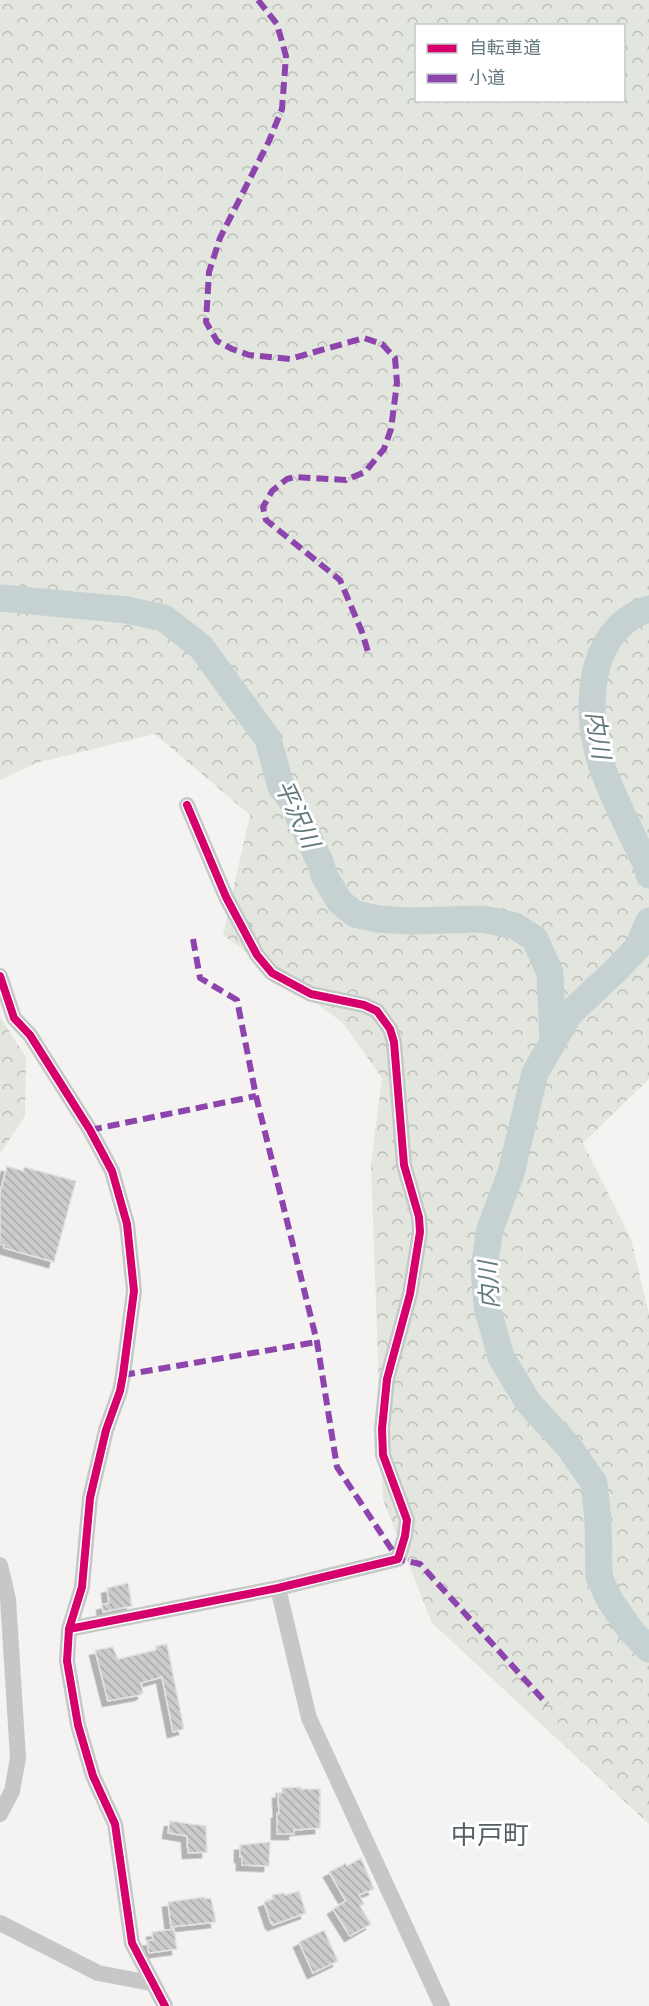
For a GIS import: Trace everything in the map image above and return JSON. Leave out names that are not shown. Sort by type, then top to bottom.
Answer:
[{"type":"street","points":[[69,1629],[278,1588],[398,1559],[405,1536],[406,1520],[383,1455],[381,1429],[387,1379],[410,1294],[420,1232],[419,1217],[404,1165],[394,1042],[390,1029],[377,1011],[364,1005],[311,994],[272,973],[257,956],[226,897],[186,805]]},
{"type":"street","points":[[0,976],[14,1018],[30,1035],[90,1130],[112,1171],[129,1236],[134,1291],[123,1374],[106,1430],[90,1498],[82,1587],[69,1629],[67,1661],[78,1725],[93,1776],[115,1824],[132,1943],[165,2006]]},
{"type":"street","points":[[0,1565],[8,1599],[18,1758],[12,1791],[0,1814]]},
{"type":"street","points":[[278,1588],[309,1718],[442,2006]]},
{"type":"street","points":[[0,1923],[98,1973],[151,1983]]},
{"type":"green space","points":[[0,0],[649,0],[649,1079],[583,1143],[631,1239],[649,1314],[649,1824],[432,1623],[383,1500],[371,1164],[382,1078],[343,1023],[223,935],[250,815],[155,734],[36,763],[0,780]]},
{"type":"green space","points":[[0,1017],[26,1057],[25,1116],[0,1154]]},
{"type":"building","points":[[7,1166],[23,1171],[24,1167],[76,1181],[54,1262],[4,1248],[4,1245],[0,1244],[0,1193]]},
{"type":"building","points":[[128,1583],[132,1606],[103,1612],[102,1605],[109,1603],[107,1588]]},
{"type":"building","points":[[167,1644],[184,1729],[173,1732],[162,1677],[141,1683],[143,1693],[140,1695],[108,1701],[95,1650],[113,1647],[118,1659],[156,1650],[156,1646]]},
{"type":"building","points":[[301,1787],[301,1789],[320,1789],[320,1828],[294,1830],[294,1834],[277,1834],[278,1793],[282,1793],[282,1788]]},
{"type":"building","points":[[170,1821],[206,1826],[207,1852],[188,1853],[187,1836],[168,1833]]},
{"type":"building","points":[[270,1842],[269,1866],[242,1865],[240,1845]]},
{"type":"building","points":[[361,1858],[374,1889],[359,1895],[364,1904],[360,1906],[371,1924],[350,1936],[333,1909],[346,1901],[329,1872]]},
{"type":"building","points":[[299,1891],[306,1913],[273,1925],[264,1902],[273,1899],[272,1895],[284,1893],[285,1895]]},
{"type":"building","points":[[204,1897],[205,1899],[211,1898],[216,1922],[171,1927],[168,1902]]},
{"type":"building","points":[[174,1929],[177,1949],[149,1953],[147,1941],[153,1940],[152,1932]]},
{"type":"building","points":[[324,1930],[338,1961],[313,1973],[299,1942]]},
{"type":"waterway","name":"平沢川","points":[[0,598],[127,610],[164,618],[201,647],[268,739],[281,787],[290,798],[325,877],[340,902],[355,914],[378,919],[411,921],[483,919],[515,926],[535,939],[550,973],[553,1041]]},
{"type":"waterway","name":"内川","points":[[649,609],[627,620],[611,636],[600,656],[594,678],[592,703],[597,751],[614,797],[649,875]]},
{"type":"waterway","name":"内川","points":[[649,921],[638,947],[569,1014],[535,1073],[511,1173],[490,1229],[484,1268],[487,1306],[501,1357],[528,1402],[569,1447],[594,1483],[598,1520],[599,1577],[609,1599],[631,1631],[649,1649]]},
{"type":"marked path","points":[[258,0],[277,24],[286,56],[282,109],[269,141],[220,238],[209,272],[206,322],[217,341],[249,355],[290,359],[364,338],[382,344],[395,358],[397,383],[391,429],[384,449],[365,472],[346,480],[295,477],[287,479],[272,491],[263,507],[266,520],[340,580],[368,652]]},
{"type":"marked path","points":[[193,939],[200,978],[237,1000],[256,1096],[317,1342],[337,1467],[398,1559],[420,1564],[547,1704]]},
{"type":"marked path","points":[[90,1130],[256,1096]]},
{"type":"marked path","points":[[123,1375],[317,1342]]},
{"type":"cycle path","points":[[69,1629],[278,1588],[398,1559],[405,1536],[407,1520],[383,1455],[382,1429],[387,1379],[410,1294],[420,1232],[419,1217],[404,1165],[394,1042],[390,1029],[377,1011],[364,1005],[311,994],[272,973],[257,955],[226,897],[187,805]]},
{"type":"cycle path","points":[[0,976],[14,1018],[30,1035],[90,1130],[112,1171],[127,1224],[134,1291],[123,1375],[120,1391],[106,1430],[90,1498],[82,1587],[69,1629],[67,1661],[78,1725],[93,1776],[115,1824],[132,1943],[165,2006]]},
{"type":"district","name":"中戸町","points":[[490,1835]]}]
